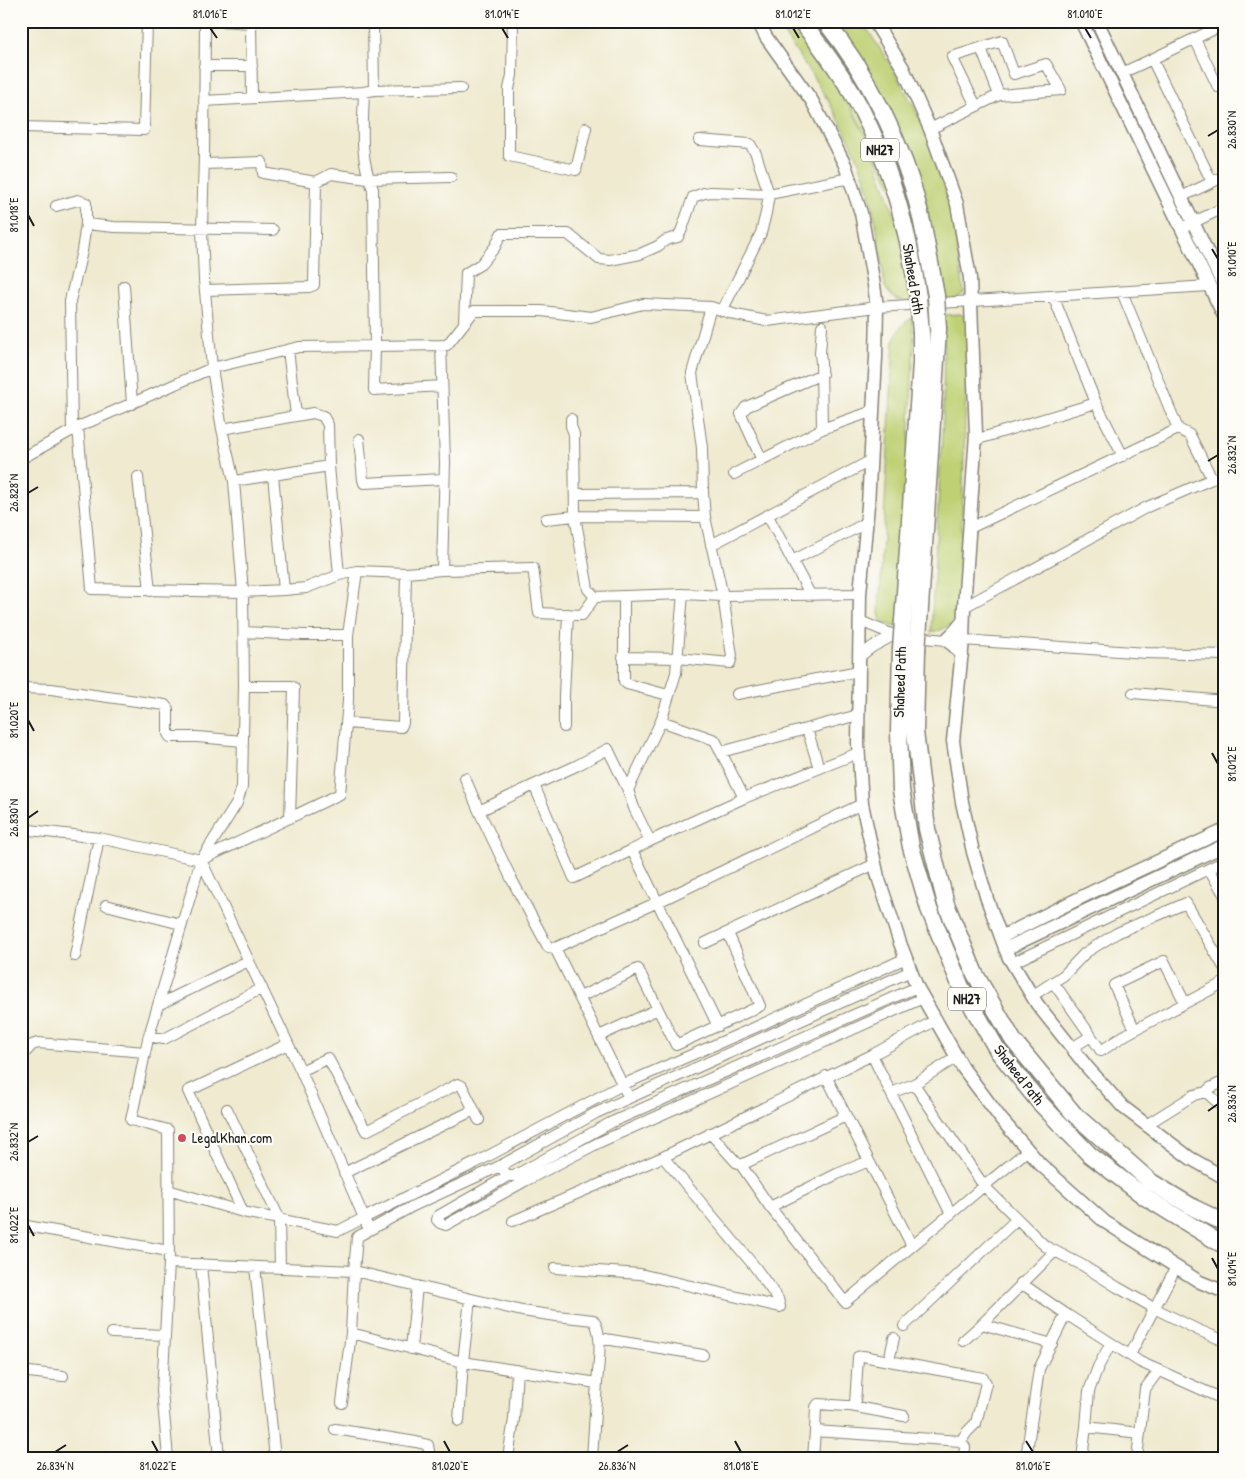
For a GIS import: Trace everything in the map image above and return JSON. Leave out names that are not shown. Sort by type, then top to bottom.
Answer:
[{"type":"highway","name":"Shaheed Path","points":[[801,21],[863,112],[891,178],[914,270],[921,333],[921,363],[907,636],[915,732],[927,829],[946,904],[975,974],[1013,1040],[1074,1114],[1151,1182],[1225,1224]]},
{"type":"highway","name":"Shaheed Path","points":[[825,21],[850,56],[878,103],[908,172],[920,212],[936,296],[938,329],[898,732],[901,790],[907,828],[929,909],[961,987],[998,1051],[1040,1103],[1090,1155],[1145,1197],[1225,1245]]},
{"type":"street","points":[[21,127],[144,130],[147,21]]},
{"type":"street","points":[[168,1458],[162,1392],[169,1263],[168,1130],[131,1120],[148,1036],[201,860],[237,803],[242,786],[243,592],[234,481],[222,429],[212,368],[202,230],[205,21]]},
{"type":"street","points":[[221,21],[251,23],[252,98]]},
{"type":"street","points":[[373,21],[369,91],[362,147],[368,179],[373,189],[374,390],[442,386]]},
{"type":"street","points":[[513,21],[512,75],[509,89],[509,156],[576,170],[586,128]]},
{"type":"street","points":[[758,21],[766,37],[812,101],[845,165],[861,214],[877,307],[873,411],[860,594],[858,753],[862,804],[875,864],[880,885],[906,958],[920,993],[963,1068],[1001,1119],[1040,1164],[1105,1222],[1200,1282],[1225,1292]]},
{"type":"street","points":[[874,21],[903,68],[930,129],[957,204],[970,278],[975,440],[961,630],[962,655],[954,741],[962,802],[987,898],[1012,963],[1032,996],[1072,1048],[1123,1108],[1190,1158],[1225,1178]]},
{"type":"street","points":[[1081,21],[1187,225],[1225,289]]},
{"type":"street","points":[[1097,21],[1181,197],[1187,225],[1209,286],[1225,318]]},
{"type":"street","points":[[1122,73],[1225,24]]},
{"type":"street","points":[[1196,39],[1218,87],[1225,83]]},
{"type":"street","points":[[930,129],[1000,95],[1061,90],[1046,64],[1014,74],[1002,41],[952,57],[976,106]]},
{"type":"street","points":[[981,48],[1000,95]]},
{"type":"street","points":[[1152,59],[1212,182]]},
{"type":"street","points":[[204,66],[252,66]]},
{"type":"street","points":[[204,100],[461,88]]},
{"type":"street","points":[[699,140],[750,144],[756,154],[769,194],[761,234],[722,311]]},
{"type":"street","points":[[204,164],[262,162],[262,173],[316,182],[331,174],[368,179],[451,178]]},
{"type":"street","points":[[1181,197],[1225,176]]},
{"type":"street","points":[[464,323],[466,273],[481,264],[495,247],[501,234],[568,234],[599,259],[610,260],[640,254],[666,240],[678,237],[693,198],[704,193],[769,194],[850,178]]},
{"type":"street","points":[[206,290],[309,287],[314,285],[316,182]]},
{"type":"street","points":[[56,206],[78,200],[86,202],[86,224],[82,251],[70,300],[75,428],[92,589],[243,592],[306,588],[339,575],[357,571],[406,573],[442,570],[533,568],[539,613],[582,615],[595,598],[624,596],[860,594]]},
{"type":"street","points":[[1187,225],[1225,207]]},
{"type":"street","points":[[86,224],[114,227],[202,230],[273,230]]},
{"type":"street","points":[[124,286],[132,404]]},
{"type":"street","points":[[21,459],[75,428],[212,368],[299,347],[447,345],[474,311],[542,311],[591,317],[643,304],[711,307],[736,316],[767,321],[877,307],[1209,286]]},
{"type":"street","points":[[1122,292],[1178,429],[1190,435],[1212,480]]},
{"type":"street","points":[[1053,296],[1096,403],[1123,456]]},
{"type":"street","points":[[623,657],[678,658],[730,663],[732,656],[723,596],[705,517],[702,448],[692,373],[711,307]]},
{"type":"street","points":[[822,326],[820,353],[822,429]]},
{"type":"street","points":[[441,345],[444,479],[442,570]]},
{"type":"street","points":[[288,350],[296,415]]},
{"type":"street","points":[[762,460],[741,414],[746,407],[822,374]]},
{"type":"street","points":[[975,440],[1096,403]]},
{"type":"street","points":[[734,474],[822,429],[873,411]]},
{"type":"street","points":[[222,429],[296,415],[313,413],[322,416],[328,425],[329,466],[339,575]]},
{"type":"street","points":[[571,419],[574,434],[575,516],[588,589],[595,598]]},
{"type":"street","points":[[970,528],[1178,429]]},
{"type":"street","points":[[359,439],[364,483],[444,479]]},
{"type":"street","points":[[711,545],[870,461]]},
{"type":"street","points":[[234,481],[329,466]]},
{"type":"street","points":[[273,475],[284,590]]},
{"type":"street","points":[[964,607],[1147,507],[1225,476]]},
{"type":"street","points":[[138,477],[150,591]]},
{"type":"street","points":[[576,494],[703,493]]},
{"type":"street","points":[[546,519],[575,516],[705,517]]},
{"type":"street","points":[[768,516],[810,594]]},
{"type":"street","points":[[792,561],[866,523]]},
{"type":"street","points":[[21,830],[99,838],[201,860],[340,794],[346,723],[348,635],[357,571]]},
{"type":"street","points":[[346,723],[400,727],[403,724],[406,573]]},
{"type":"street","points":[[628,790],[661,720],[676,673],[683,594]]},
{"type":"street","points":[[624,596],[624,681],[627,684],[668,695]]},
{"type":"street","points":[[564,727],[568,614]]},
{"type":"street","points":[[860,621],[907,636],[941,640],[953,645],[962,655]]},
{"type":"street","points":[[941,640],[961,630],[1146,653],[1225,655]]},
{"type":"street","points":[[244,632],[348,635]]},
{"type":"street","points":[[859,657],[872,647],[907,636]]},
{"type":"street","points":[[737,694],[859,672]]},
{"type":"street","points":[[244,686],[292,686],[294,688],[290,818]]},
{"type":"street","points":[[21,688],[51,689],[165,705],[168,710],[168,734],[170,737],[197,736],[243,741]]},
{"type":"street","points":[[1133,693],[1225,701]]},
{"type":"street","points":[[721,752],[858,715]]},
{"type":"street","points":[[661,720],[715,740],[744,798]]},
{"type":"street","points":[[807,729],[819,768]]},
{"type":"street","points":[[479,811],[608,749],[650,841]]},
{"type":"street","points":[[534,786],[574,878],[744,798],[858,753]]},
{"type":"street","points":[[464,778],[512,880],[548,947],[555,948],[658,902],[862,804]]},
{"type":"street","points":[[1003,943],[1096,890],[1225,830]]},
{"type":"street","points":[[75,956],[99,838]]},
{"type":"street","points":[[1003,943],[1225,845]]},
{"type":"street","points":[[632,850],[718,1026]]},
{"type":"street","points":[[21,864],[23,851]]},
{"type":"street","points":[[201,860],[301,1071],[369,1230]]},
{"type":"street","points":[[1012,963],[1225,861]]},
{"type":"street","points":[[705,943],[875,864]]},
{"type":"street","points":[[1209,869],[1225,896]]},
{"type":"street","points":[[1032,996],[1064,975],[1085,953],[1117,932],[1186,903],[1225,969]]},
{"type":"street","points":[[106,905],[181,924]]},
{"type":"street","points":[[580,997],[638,969],[676,1045],[760,1006],[728,933]]},
{"type":"street","points":[[555,948],[629,1098]]},
{"type":"street","points":[[168,1190],[243,1212],[338,1231],[476,1163],[622,1085],[756,1027],[906,958]]},
{"type":"street","points":[[158,1006],[248,961]]},
{"type":"street","points":[[1135,1030],[1114,985],[1164,961],[1185,1003]]},
{"type":"street","points":[[342,1403],[351,1333],[357,1237],[413,1206],[500,1166],[596,1113],[911,971]]},
{"type":"street","points":[[1053,982],[1101,1051],[1135,1030],[1225,982]]},
{"type":"street","points":[[148,1036],[164,1039],[262,988]]},
{"type":"street","points":[[920,993],[600,1142],[446,1225],[440,1224],[437,1220],[438,1216],[508,1176],[514,1176],[612,1122],[920,993]]},
{"type":"street","points":[[599,1036],[658,1009]]},
{"type":"street","points":[[513,1221],[663,1157],[710,1132],[872,1055],[936,1020]]},
{"type":"street","points":[[1072,1048],[1091,1036]]},
{"type":"street","points":[[21,1055],[32,1045],[38,1043],[145,1052]]},
{"type":"street","points":[[243,1212],[188,1091],[288,1044]]},
{"type":"street","points":[[872,1055],[951,1214]]},
{"type":"street","points":[[891,1093],[914,1084],[957,1057]]},
{"type":"street","points":[[301,1071],[328,1058],[366,1132],[458,1084],[462,1086],[479,1120]]},
{"type":"street","points":[[826,1076],[912,1246]]},
{"type":"street","points":[[1146,1125],[1194,1095],[1206,1092],[1225,1081]]},
{"type":"street","points":[[914,1084],[984,1186],[1045,1246],[1082,1265],[1154,1308],[1225,1341]]},
{"type":"street","points":[[1206,1092],[1225,1108]]},
{"type":"street","points":[[227,1109],[279,1218],[280,1268]]},
{"type":"street","points":[[344,1173],[474,1110]]},
{"type":"street","points":[[741,1165],[846,1116]]},
{"type":"street","points":[[710,1132],[736,1162],[741,1165],[770,1207],[845,1302],[1028,1150]]},
{"type":"street","points":[[555,1268],[640,1274],[780,1307],[778,1299],[755,1266],[663,1157]]},
{"type":"street","points":[[770,1207],[837,1174],[869,1161]]},
{"type":"street","points":[[500,1166],[508,1176]]},
{"type":"street","points":[[904,1326],[1017,1219]]},
{"type":"street","points":[[21,1225],[169,1251]]},
{"type":"street","points":[[963,1341],[1055,1251]]},
{"type":"street","points":[[169,1263],[354,1271],[522,1311],[593,1320],[598,1328],[599,1338],[592,1458]]},
{"type":"street","points":[[201,1264],[220,1458]]},
{"type":"street","points":[[255,1267],[275,1458]]},
{"type":"street","points":[[1130,1355],[1176,1267]]},
{"type":"street","points":[[1022,1283],[1140,1362],[1225,1400]]},
{"type":"street","points":[[411,1349],[418,1286]]},
{"type":"street","points":[[459,1421],[470,1299]]},
{"type":"street","points":[[1026,1458],[1039,1369],[1066,1314]]},
{"type":"street","points":[[982,1324],[1052,1344]]},
{"type":"street","points":[[112,1333],[165,1336]]},
{"type":"street","points":[[351,1333],[463,1362],[597,1383]]},
{"type":"street","points":[[599,1338],[703,1355]]},
{"type":"street","points":[[889,1361],[894,1338]]},
{"type":"street","points":[[1082,1458],[1089,1391],[1098,1366],[1111,1343]]},
{"type":"street","points":[[851,1406],[855,1404],[858,1357],[863,1356],[983,1378],[986,1383],[976,1423],[961,1441]]},
{"type":"street","points":[[508,1458],[514,1419],[517,1370]]},
{"type":"street","points":[[1137,1458],[1146,1389],[1159,1370]]},
{"type":"street","points":[[21,1371],[63,1376]]},
{"type":"street","points":[[812,1458],[816,1407],[818,1404],[851,1406],[904,1416]]},
{"type":"street","points":[[1086,1427],[1140,1433]]},
{"type":"street","points":[[335,1430],[428,1445],[430,1458]]},
{"type":"street","points":[[815,1430],[961,1441]]},
{"type":"street","points":[[961,1441],[965,1447],[964,1458]]},
{"type":"green space","points":[[775,21],[792,21],[832,75],[862,129],[875,157],[903,240],[911,302],[895,299],[885,287],[873,210],[867,185],[850,141],[815,80]]},
{"type":"green space","points":[[808,21],[820,21],[826,29],[887,134],[915,215],[930,297],[924,298],[909,221]]},
{"type":"green space","points":[[832,21],[862,21],[891,66],[923,125],[944,179],[954,225],[964,293],[955,299],[943,302],[928,213]]},
{"type":"green space","points":[[944,315],[963,315],[968,324],[959,616],[946,627],[931,632],[943,418]]},
{"type":"green space","points":[[912,318],[914,341],[900,627],[883,622],[879,612],[894,339],[906,322]]},
{"type":"place","name":"LegalKhan.com","points":[[182,1138]]}]
